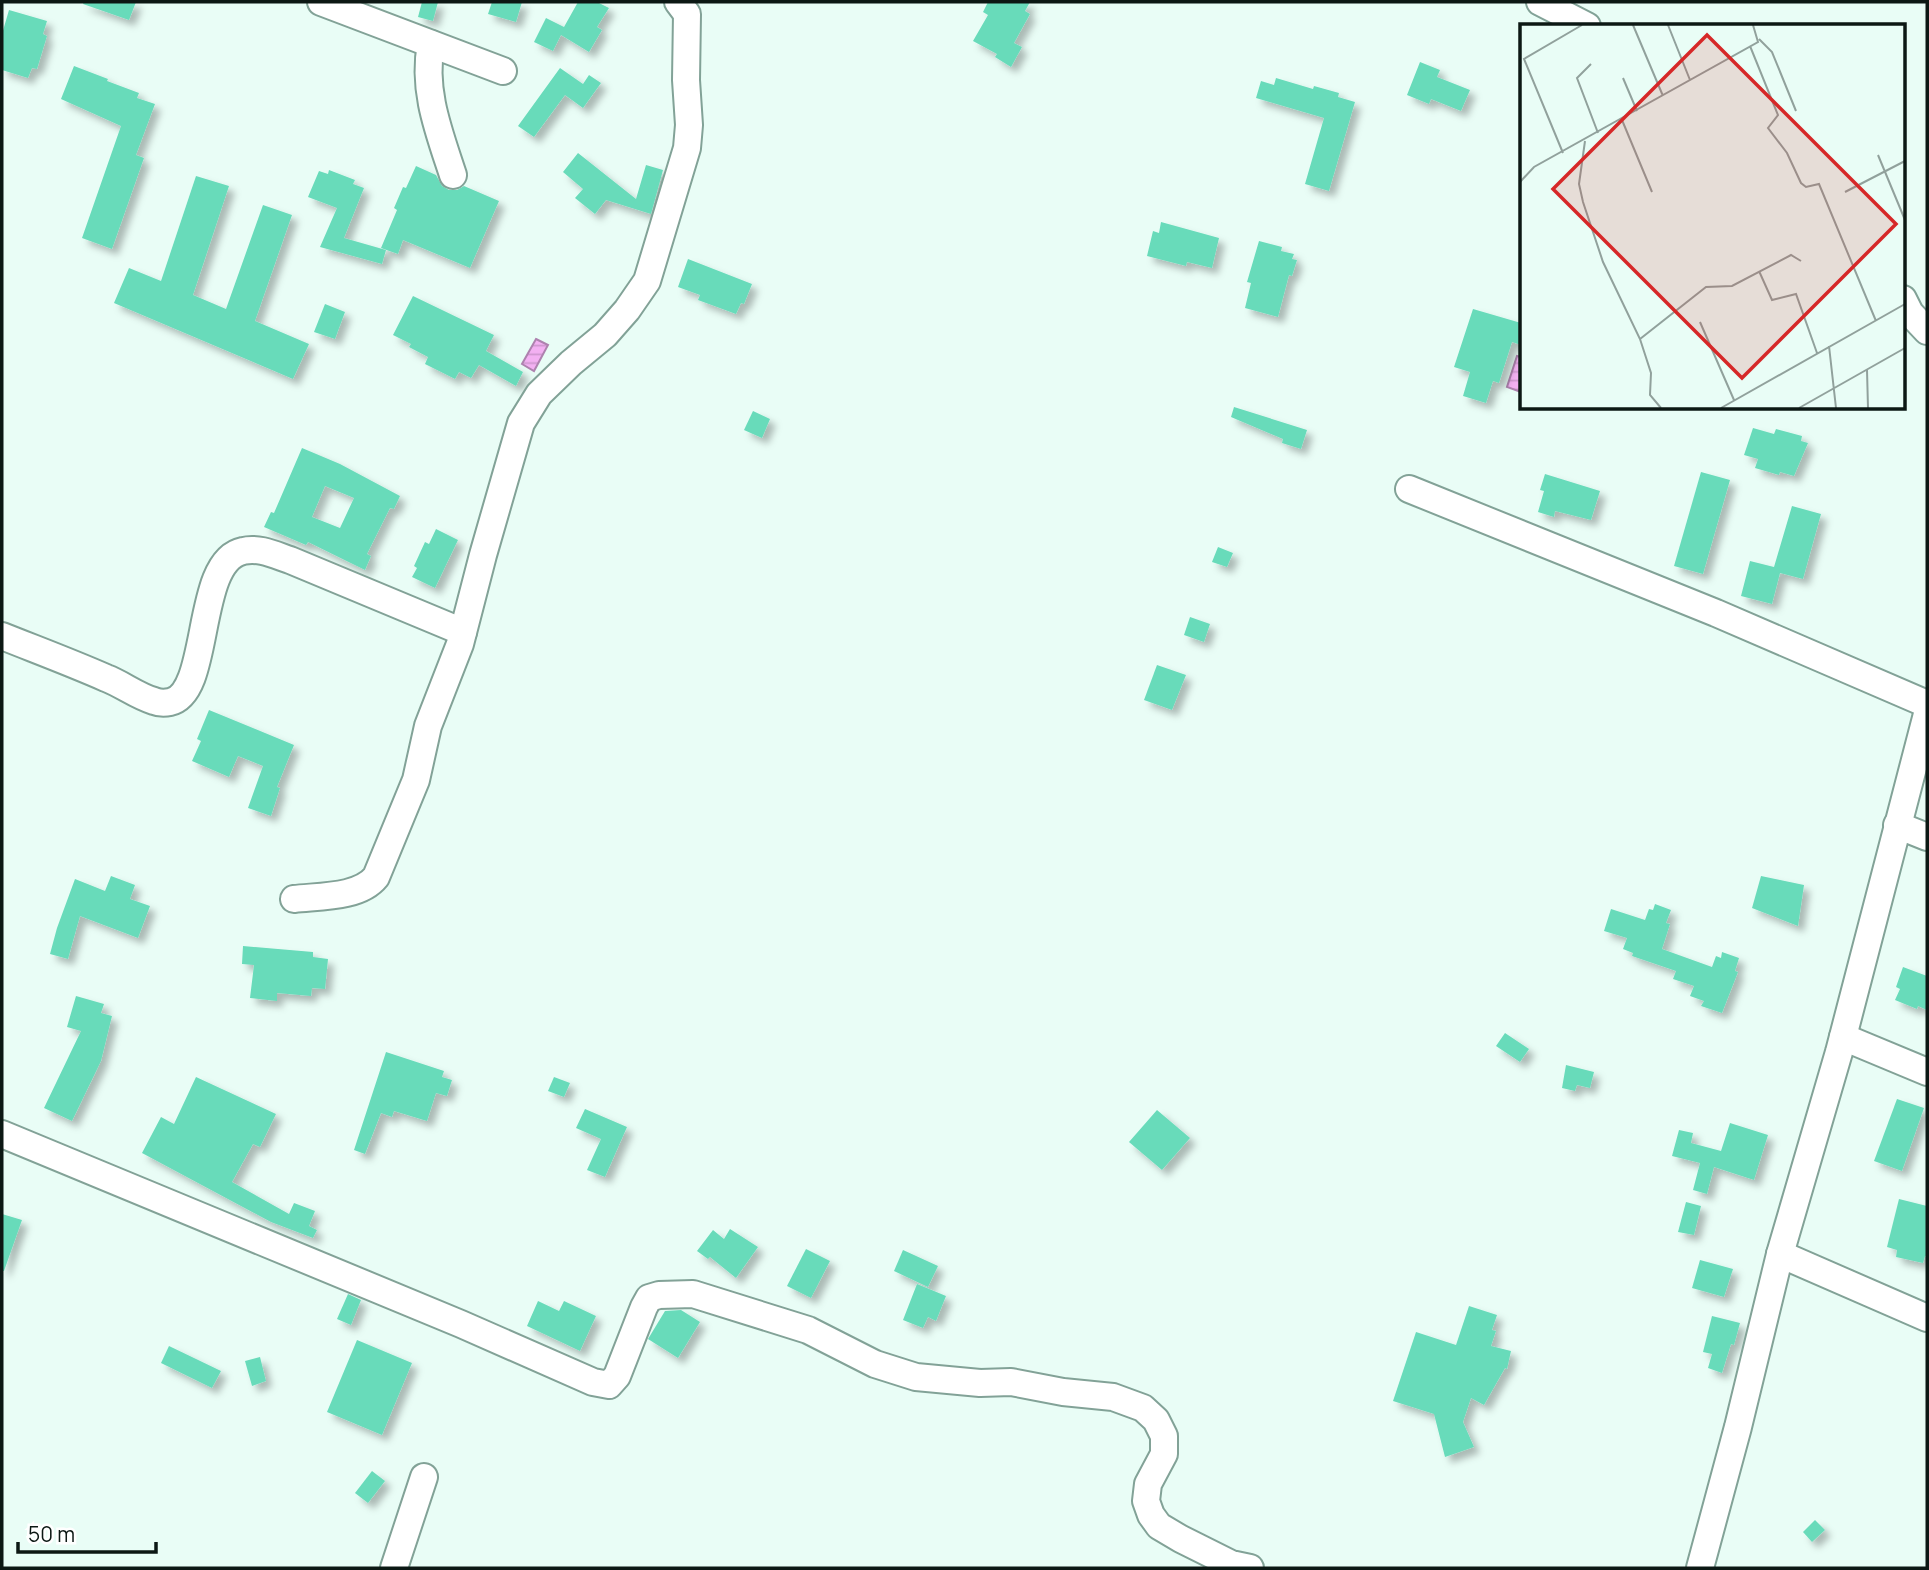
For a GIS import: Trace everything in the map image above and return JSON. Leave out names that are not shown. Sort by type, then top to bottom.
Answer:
[{"type":"street","points":[[321,2],[503,71]]},
{"type":"street","points":[[294,899],[354,891],[369,885],[376,877],[416,780],[428,726],[463,632],[521,423],[529,407],[550,382],[605,335],[628,310],[647,281],[687,148],[687,14],[678,2]]},
{"type":"street","points":[[1540,2],[1583,24]]},
{"type":"street","points":[[431,44],[428,88],[432,110],[453,175]]},
{"type":"street","points":[[1904,301],[1910,313],[1927,331]]},
{"type":"street","points":[[1409,489],[1716,613],[1927,704]]},
{"type":"street","points":[[2,636],[79,665],[151,700],[172,702],[181,696],[191,681],[209,605],[223,567],[234,554],[248,550],[270,553],[290,560],[463,632]]},
{"type":"street","points":[[1700,1568],[1780,1254],[1843,1037],[1927,714]]},
{"type":"street","points":[[1897,825],[1927,837]]},
{"type":"street","points":[[1843,1037],[1927,1072]]},
{"type":"street","points":[[2,1134],[461,1324],[593,1382],[609,1385],[617,1376],[649,1298],[693,1294],[808,1330],[875,1364],[916,1377],[980,1383],[1011,1382],[1063,1392],[1113,1397],[1143,1408],[1156,1420],[1164,1436],[1164,1454],[1148,1484],[1146,1501],[1159,1526],[1214,1556],[1250,1568]]},
{"type":"street","points":[[1780,1254],[1927,1318]]},
{"type":"street","points":[[394,1568],[424,1477]]},
{"type":"shaded area","points":[[536,339],[548,345],[534,371],[522,364]]},
{"type":"shaded area","points":[[1517,356],[1520,357],[1520,392],[1507,387]]},
{"type":"building","points":[[136,2],[129,20],[83,4]]},
{"type":"building","points":[[422,2],[438,2],[433,21],[418,17]]},
{"type":"building","points":[[492,2],[522,2],[516,22],[488,14]]},
{"type":"building","points":[[578,2],[597,2],[609,8],[597,27],[602,30],[589,52],[561,35],[553,51],[534,42],[546,18],[564,27]]},
{"type":"building","points":[[988,2],[1030,2],[1025,11],[1030,14],[1014,43],[1022,47],[1011,67],[995,57],[997,54],[973,41],[988,15],[983,12]]},
{"type":"building","points":[[9,10],[47,21],[43,34],[47,36],[37,69],[32,68],[28,78],[2,70],[2,34]]},
{"type":"building","points":[[1420,62],[1440,70],[1437,77],[1470,90],[1461,111],[1431,99],[1429,104],[1407,95]]},
{"type":"building","points":[[74,66],[139,93],[137,98],[155,104],[136,155],[144,158],[112,249],[82,238],[121,126],[61,99]]},
{"type":"building","points":[[560,68],[583,84],[589,75],[601,83],[583,108],[565,95],[534,137],[518,126]]},
{"type":"building","points":[[1276,78],[1313,89],[1314,86],[1339,93],[1338,97],[1355,102],[1329,191],[1305,184],[1324,118],[1256,98],[1261,81],[1274,85]]},
{"type":"building","points":[[578,153],[636,199],[646,165],[663,170],[651,214],[606,200],[595,214],[575,198],[583,189],[563,172]]},
{"type":"building","points":[[416,166],[436,175],[442,186],[449,190],[464,186],[499,201],[470,268],[403,240],[398,254],[381,248],[397,210],[394,208]]},
{"type":"building","points":[[329,170],[355,180],[353,184],[364,188],[344,238],[386,250],[382,264],[320,247],[337,208],[308,197],[319,171],[328,174]]},
{"type":"building","points":[[196,176],[229,186],[193,295],[226,309],[263,205],[292,215],[255,321],[309,344],[293,379],[114,303],[129,268],[161,281]]},
{"type":"building","points":[[1161,222],[1219,238],[1212,268],[1187,262],[1186,266],[1147,256],[1153,231],[1159,233]]},
{"type":"building","points":[[1259,241],[1282,247],[1281,251],[1294,254],[1292,259],[1297,260],[1292,276],[1289,275],[1278,317],[1245,308],[1251,283],[1247,282]]},
{"type":"building","points":[[688,259],[752,284],[744,304],[741,303],[736,314],[698,300],[700,295],[678,287]]},
{"type":"building","points":[[413,296],[494,335],[486,351],[523,372],[516,386],[479,365],[471,378],[459,372],[455,379],[425,364],[428,357],[393,335]]},
{"type":"building","points":[[325,304],[345,312],[335,339],[314,332]]},
{"type":"building","points":[[1473,309],[1520,323],[1520,345],[1512,342],[1499,383],[1493,381],[1486,403],[1463,396],[1470,372],[1454,367]]},
{"type":"building","points":[[1234,407],[1307,430],[1301,449],[1282,443],[1283,439],[1231,417]]},
{"type":"building","points":[[753,411],[770,419],[762,438],[744,430]]},
{"type":"building","points":[[1753,428],[1774,434],[1776,429],[1802,436],[1801,441],[1808,443],[1794,476],[1755,468],[1758,459],[1744,455]]},
{"type":"building","points":[[302,448],[340,464],[400,496],[394,509],[390,508],[367,554],[371,556],[365,570],[308,542],[306,545],[264,527],[271,512],[274,513]],"holes":[[[325,486],[354,498],[340,528],[312,517]]]},
{"type":"building","points":[[1701,472],[1730,480],[1703,574],[1674,566]]},
{"type":"building","points":[[1545,474],[1600,491],[1591,520],[1555,511],[1554,517],[1538,512]]},
{"type":"building","points":[[1792,506],[1821,514],[1803,579],[1780,573],[1772,604],[1741,596],[1750,561],[1774,567]]},
{"type":"building","points":[[436,529],[458,540],[435,588],[412,577],[425,542],[429,544]]},
{"type":"building","points":[[1218,547],[1233,553],[1227,567],[1212,562]]},
{"type":"building","points":[[1190,617],[1210,624],[1204,642],[1184,635]]},
{"type":"building","points":[[1157,665],[1186,675],[1172,710],[1144,700]]},
{"type":"building","points":[[209,710],[294,745],[277,787],[280,788],[271,816],[248,808],[263,766],[238,756],[229,777],[192,761],[201,741],[197,739]]},
{"type":"building","points":[[111,876],[135,885],[130,899],[150,906],[138,938],[80,916],[68,959],[50,954],[75,879],[105,891]]},
{"type":"building","points":[[1761,876],[1804,885],[1798,926],[1752,908]]},
{"type":"building","points":[[1655,904],[1671,910],[1666,923],[1670,924],[1662,949],[1712,967],[1716,956],[1721,958],[1722,952],[1739,958],[1735,971],[1738,972],[1722,1013],[1701,1006],[1704,1001],[1690,996],[1694,986],[1673,979],[1676,971],[1632,956],[1633,953],[1623,949],[1627,938],[1604,931],[1611,909],[1645,920],[1649,909],[1653,910]]},
{"type":"building","points":[[243,946],[313,952],[313,957],[328,959],[325,989],[312,988],[311,996],[277,993],[277,1001],[250,998],[254,965],[242,964]]},
{"type":"building","points":[[1903,967],[1927,976],[1927,1010],[1895,1000],[1900,989],[1896,987]]},
{"type":"building","points":[[76,996],[104,1004],[101,1013],[112,1016],[101,1061],[72,1121],[44,1108],[81,1031],[67,1027]]},
{"type":"building","points":[[1505,1033],[1529,1049],[1520,1062],[1496,1046]]},
{"type":"building","points":[[386,1052],[444,1071],[442,1077],[452,1080],[447,1096],[436,1093],[427,1121],[394,1111],[392,1117],[381,1113],[365,1154],[354,1150]]},
{"type":"building","points":[[1566,1065],[1594,1072],[1590,1088],[1577,1085],[1575,1091],[1562,1088]]},
{"type":"building","points":[[196,1077],[276,1114],[260,1147],[253,1144],[232,1182],[289,1214],[294,1203],[315,1211],[309,1226],[317,1230],[313,1238],[271,1222],[142,1153],[161,1117],[174,1124]]},
{"type":"building","points":[[554,1077],[570,1083],[564,1097],[548,1091]]},
{"type":"building","points":[[1897,1099],[1924,1108],[1902,1171],[1874,1161]]},
{"type":"building","points":[[585,1109],[627,1127],[605,1177],[587,1170],[601,1139],[576,1128]]},
{"type":"building","points":[[1157,1110],[1190,1138],[1162,1170],[1129,1142]]},
{"type":"building","points":[[1730,1123],[1768,1135],[1754,1180],[1714,1167],[1707,1194],[1693,1190],[1700,1163],[1672,1156],[1679,1130],[1693,1133],[1691,1143],[1721,1151]]},
{"type":"building","points":[[1899,1199],[1927,1206],[1927,1257],[1925,1256],[1923,1263],[1896,1257],[1897,1250],[1887,1247]]},
{"type":"building","points":[[1686,1202],[1701,1206],[1694,1235],[1678,1232]]},
{"type":"building","points":[[2,1214],[22,1220],[4,1271],[2,1271]]},
{"type":"building","points":[[730,1229],[758,1247],[736,1278],[710,1257],[708,1259],[697,1251],[713,1230],[724,1239]]},
{"type":"building","points":[[806,1249],[830,1261],[811,1298],[787,1286]]},
{"type":"building","points":[[903,1250],[938,1266],[928,1287],[894,1271]]},
{"type":"building","points":[[1700,1260],[1733,1269],[1724,1297],[1692,1288]]},
{"type":"building","points":[[917,1284],[946,1296],[936,1321],[928,1317],[923,1328],[903,1320]]},
{"type":"building","points":[[348,1294],[361,1300],[351,1325],[337,1319]]},
{"type":"building","points":[[538,1301],[559,1311],[564,1301],[596,1316],[580,1351],[527,1326]]},
{"type":"building","points":[[1469,1306],[1497,1315],[1491,1346],[1511,1351],[1507,1369],[1505,1368],[1484,1405],[1471,1398],[1463,1422],[1474,1447],[1445,1457],[1434,1414],[1393,1401],[1416,1332],[1456,1345]]},
{"type":"building","points":[[681,1310],[700,1322],[678,1358],[648,1339],[665,1311]]},
{"type":"building","points":[[1712,1316],[1740,1323],[1722,1373],[1708,1368],[1712,1354],[1703,1352]]},
{"type":"building","points":[[357,1340],[412,1363],[382,1435],[327,1412]]},
{"type":"building","points":[[169,1346],[221,1371],[212,1388],[161,1363]]},
{"type":"building","points":[[260,1357],[266,1381],[252,1386],[245,1361]]},
{"type":"building","points":[[372,1471],[385,1481],[368,1503],[355,1493]]},
{"type":"building","points":[[1815,1520],[1825,1530],[1812,1542],[1803,1532]]}]
